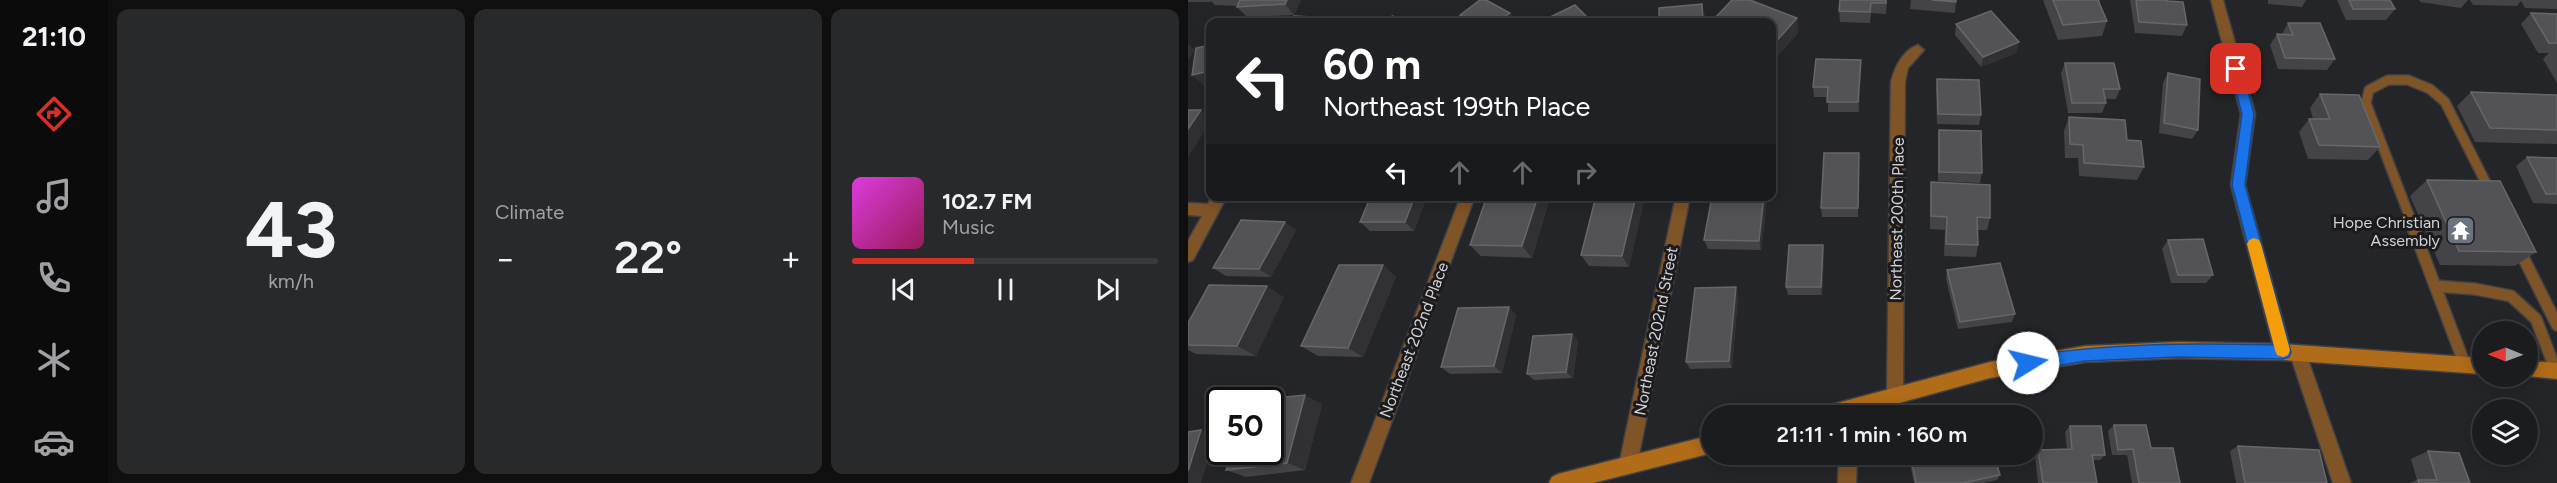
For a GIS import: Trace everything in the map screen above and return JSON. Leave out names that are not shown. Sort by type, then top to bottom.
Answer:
[{"type":"main road","points":[[1867,405],[1895,394],[1990,370],[2085,354],[2178,350],[2291,352],[2472,365]]},
{"type":"main road","points":[[2538,370],[2556,371]]},
{"type":"main road","points":[[1558,483],[1701,447]]},
{"type":"street","points":[[2217,0],[2248,114],[2238,185],[2291,352],[2342,483]]},
{"type":"street","name":"Northeast 200th Place","points":[[1895,394],[1898,82],[1902,66],[1918,50]]},
{"type":"street","name":"Northeast 202nd Place","points":[[1360,483],[1466,201]]},
{"type":"street","name":"Northeast 202nd Street","points":[[1628,465],[1682,201]]},
{"type":"street","points":[[1188,209],[1216,203]]},
{"type":"street","points":[[1188,255],[1216,203]]},
{"type":"street","points":[[1847,483],[1848,465]]},
{"type":"lane","points":[[2465,365],[2366,103],[2370,90],[2388,80],[2408,80],[2430,89],[2445,102],[2498,208]]},
{"type":"lane","points":[[2514,240],[2557,325]]},
{"type":"lane","points":[[2435,286],[2475,289],[2511,296],[2535,319],[2556,371]]},
{"type":"building","points":[[1240,0],[1287,0],[1285,4],[1237,7]]},
{"type":"building","points":[[1480,0],[1486,0],[1510,13],[1503,18],[1466,18],[1460,15]]},
{"type":"building","points":[[1732,0],[1750,0],[1797,18],[1776,42],[1776,18],[1715,18]]},
{"type":"building","points":[[1840,0],[1886,0],[1886,3],[1871,3],[1870,12],[1839,11]]},
{"type":"building","points":[[1932,0],[1956,0],[1956,2]]},
{"type":"building","points":[[2053,0],[2098,0],[2107,21],[2063,25]]},
{"type":"building","points":[[2136,0],[2183,2],[2187,25],[2139,22]]},
{"type":"building","points":[[2349,0],[2390,0],[2395,9],[2353,9]]},
{"type":"building","points":[[1702,4],[1703,18],[1659,18],[1659,8]]},
{"type":"building","points":[[1575,5],[1588,18],[1548,18]]},
{"type":"building","points":[[1991,11],[2019,42],[1983,57],[1956,24]]},
{"type":"building","points":[[2531,13],[2557,14],[2557,43],[2549,43]]},
{"type":"building","points":[[1294,16],[1331,18],[1292,18]]},
{"type":"building","points":[[2288,23],[2320,23],[2335,59],[2285,58],[2277,34],[2293,35]]},
{"type":"building","points":[[1206,46],[1206,72],[1192,75],[1196,48]]},
{"type":"building","points":[[1816,59],[1861,60],[1858,102],[1827,102],[1828,87],[1813,87]]},
{"type":"building","points":[[2065,63],[2114,63],[2120,89],[2103,89],[2106,103],[2072,103]]},
{"type":"building","points":[[2168,73],[2200,79],[2198,130],[2164,123]]},
{"type":"building","points":[[1937,79],[1979,80],[1981,115],[1938,114]]},
{"type":"building","points":[[2471,92],[2557,95],[2557,130],[2490,128]]},
{"type":"building","points":[[2320,94],[2359,95],[2380,147],[2319,145],[2309,119],[2330,119]]},
{"type":"building","points":[[1188,110],[1201,110],[1188,129]]},
{"type":"building","points":[[2069,117],[2125,120],[2127,140],[2141,141],[2144,167],[2084,163],[2083,145],[2070,144]]},
{"type":"building","points":[[1939,130],[1981,131],[1982,173],[1939,172]]},
{"type":"building","points":[[1824,153],[1859,153],[1858,208],[1821,208]]},
{"type":"building","points":[[2527,157],[2557,158],[2557,194],[2546,194]]},
{"type":"building","points":[[2427,180],[2500,181],[2536,252],[2459,251]]},
{"type":"building","points":[[1931,182],[1990,185],[1990,218],[1977,217],[1978,245],[1946,244],[1947,217],[1931,216]]},
{"type":"building","points":[[1369,201],[1413,201],[1405,222],[1360,222]]},
{"type":"building","points":[[1485,201],[1536,201],[1522,246],[1470,245]]},
{"type":"building","points":[[1595,201],[1635,201],[1622,256],[1581,255]]},
{"type":"building","points":[[1711,201],[1763,201],[1759,241],[1704,240]]},
{"type":"building","points":[[1241,220],[1285,222],[1259,269],[1213,268]]},
{"type":"building","points":[[2203,239],[2213,275],[2178,275],[2168,240]]},
{"type":"building","points":[[1789,245],[1823,245],[1821,287],[1786,287]]},
{"type":"building","points":[[2000,263],[2015,314],[1960,322],[1947,270]]},
{"type":"building","points":[[1339,265],[1383,265],[1348,348],[1301,346]]},
{"type":"building","points":[[1209,285],[1267,286],[1237,346],[1188,345],[1188,323]]},
{"type":"building","points":[[1736,287],[1729,361],[1686,362],[1695,288]]},
{"type":"building","points":[[1509,307],[1494,366],[1441,367],[1458,308]]},
{"type":"building","points":[[1572,334],[1566,372],[1527,374],[1533,336]]},
{"type":"building","points":[[1305,395],[1287,463],[1284,463],[1284,397]]},
{"type":"building","points":[[2114,425],[2146,425],[2151,448],[2173,448],[2180,483],[2139,483],[2133,449],[2118,450]]},
{"type":"building","points":[[2070,426],[2101,426],[2105,455],[2092,455],[2097,483],[2043,483],[2040,465],[2043,465],[2043,450],[2072,449]]},
{"type":"building","points":[[1201,430],[1188,471],[1188,432]]},
{"type":"building","points":[[2238,446],[2319,450],[2327,483],[2245,483]]},
{"type":"building","points":[[2428,451],[2459,453],[2470,483],[2419,483],[2418,480],[2437,480]]},
{"type":"building","points":[[1228,465],[1270,465],[1226,470]]},
{"type":"building","points":[[1912,465],[1997,465],[2000,475],[1963,483],[1916,483]]},
{"type":"slow traffic","points":[[2254,244],[2283,350]]},
{"type":"place","name":"Hope Christian Assembly","points":[[2461,231]]},
{"type":"route","points":[[2028,363],[2085,354],[2178,350],[2283,352],[2238,185],[2248,114],[2236,69]]}]
